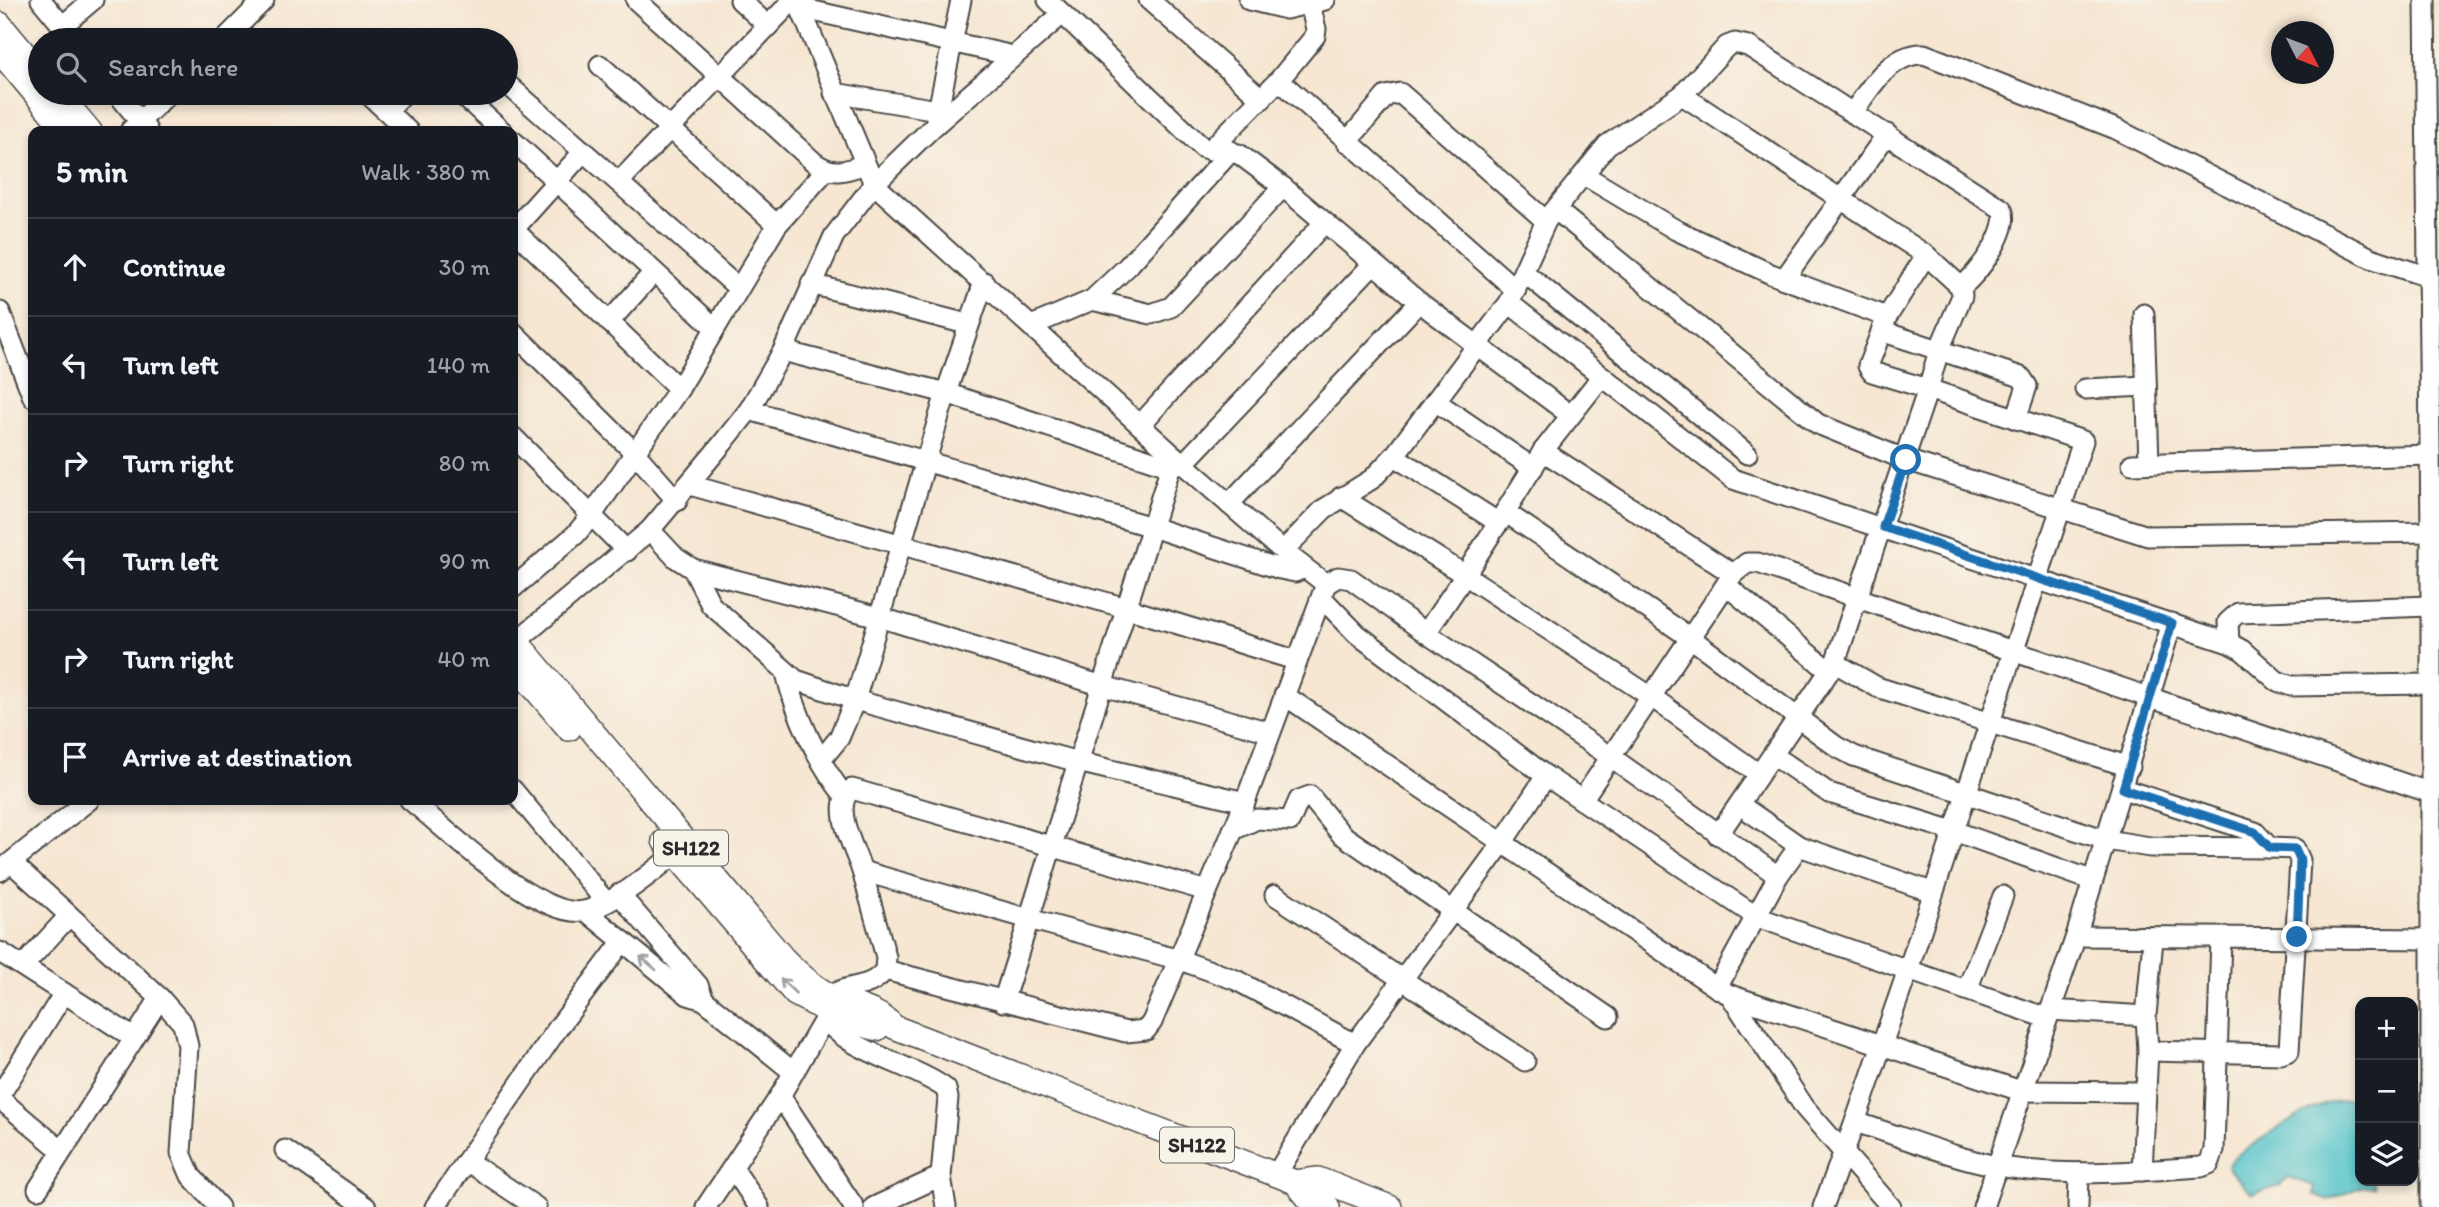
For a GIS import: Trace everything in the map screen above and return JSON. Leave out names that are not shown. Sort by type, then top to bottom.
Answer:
[{"type":"main road","points":[[0,24],[28,58]]},
{"type":"main road","points":[[0,52],[28,86]]},
{"type":"main road","points":[[44,105],[62,126]]},
{"type":"main road","points":[[68,105],[86,126]]},
{"type":"main road","name":"SH122","points":[[518,651],[681,849],[781,980],[795,994],[825,1009],[878,1029],[894,1027],[1285,1179],[1308,1198],[1328,1207]]},
{"type":"main road","name":"SH122","points":[[1285,1179],[1318,1180],[1390,1207]]},
{"type":"street","points":[[41,0],[64,28]]},
{"type":"street","points":[[72,28],[93,0]]},
{"type":"street","points":[[236,28],[264,0]]},
{"type":"street","points":[[636,0],[826,170],[837,172],[864,164]]},
{"type":"street","points":[[740,0],[768,26]]},
{"type":"street","points":[[936,118],[961,0]]},
{"type":"street","points":[[1149,0],[1262,99]]},
{"type":"street","points":[[1209,150],[1262,99],[1315,36],[1315,2],[1278,9],[1249,0]]},
{"type":"street","points":[[2425,0],[2431,532],[2431,1207]]},
{"type":"street","points":[[619,181],[768,26],[797,3]]},
{"type":"street","points":[[797,3],[1013,56]]},
{"type":"street","points":[[797,3],[874,184],[1140,425],[1176,462],[1304,568],[1357,634],[1546,776],[1757,917],[1968,990],[2049,1014],[2146,1016]]},
{"type":"street","points":[[518,643],[627,551],[677,501],[749,410],[783,351],[834,236],[874,184],[936,118],[1013,56],[1055,7],[1178,125],[1209,150],[1231,150],[1283,187],[1419,303],[1569,414]]},
{"type":"street","points":[[1283,551],[1324,509],[1372,479],[1394,456],[1477,348],[1517,289],[1551,215],[1615,137],[1682,94],[1727,46],[1735,43],[1748,46],[2002,209],[2004,222],[1983,265],[1977,275],[1961,286]]},
{"type":"street","points":[[1853,113],[1878,78],[1912,53],[1924,54],[2135,138],[2371,258],[2428,277]]},
{"type":"street","points":[[600,65],[777,225]]},
{"type":"street","points":[[1279,80],[1517,289],[1602,376],[1733,478],[2229,643],[2242,650],[2277,681],[2291,686],[2429,684]]},
{"type":"street","points":[[518,93],[737,287]]},
{"type":"street","points":[[834,93],[936,118]]},
{"type":"street","points":[[1347,142],[1386,96],[1400,93],[1818,424],[1906,460],[2148,536],[2431,532]]},
{"type":"street","points":[[1682,94],[1926,255],[1961,286],[1962,296],[1939,350],[1906,460],[1832,667],[1718,835]]},
{"type":"street","points":[[125,105],[138,126]]},
{"type":"street","points":[[141,126],[159,105]]},
{"type":"street","points":[[380,105],[403,126]]},
{"type":"street","points":[[387,111],[393,105]]},
{"type":"street","points":[[473,105],[496,126]]},
{"type":"street","points":[[1784,279],[1887,134]]},
{"type":"street","points":[[518,146],[715,328]]},
{"type":"street","points":[[1031,326],[1092,300],[1127,267],[1231,150]]},
{"type":"street","points":[[518,224],[584,151]]},
{"type":"street","points":[[518,583],[575,535],[592,515],[679,389],[737,287],[777,225],[826,170]]},
{"type":"street","points":[[1584,175],[1676,230],[1939,350],[2025,381],[2027,386],[2016,419]]},
{"type":"street","points":[[1092,300],[1152,314],[1171,307],[1283,187]]},
{"type":"street","points":[[1140,425],[1324,223]]},
{"type":"street","points":[[518,234],[679,389]]},
{"type":"street","points":[[1823,1207],[1908,970],[2083,441],[1871,372],[1869,358],[1884,324],[1926,255]]},
{"type":"street","points":[[1003,1002],[1126,608],[1176,462],[1373,264]]},
{"type":"street","points":[[609,323],[654,272]]},
{"type":"street","points":[[821,760],[838,737],[855,700],[925,460],[967,324],[984,282]]},
{"type":"street","points":[[811,284],[967,324]]},
{"type":"street","points":[[1517,289],[1747,454]]},
{"type":"street","points":[[1229,504],[1419,303]]},
{"type":"street","points":[[0,312],[28,384]]},
{"type":"street","points":[[2144,314],[2146,386],[2140,463],[2430,455]]},
{"type":"street","points":[[518,337],[635,453],[677,501]]},
{"type":"street","points":[[783,351],[946,393],[1176,462]]},
{"type":"street","points":[[1426,633],[1543,451],[1569,414],[1602,376]]},
{"type":"street","points":[[2085,389],[2146,386]]},
{"type":"street","points":[[1435,401],[1533,468]]},
{"type":"street","points":[[749,410],[1152,527],[1280,569],[1295,572],[1304,568]]},
{"type":"street","points":[[518,442],[627,551]]},
{"type":"street","points":[[1543,451],[1729,580],[1832,667],[1877,687],[2130,767]]},
{"type":"street","points":[[1394,456],[1502,518],[1692,639],[1846,753],[2106,840],[2150,847],[2289,848],[2299,854],[2297,937],[2289,1051],[2281,1054],[2148,1051]]},
{"type":"street","points":[[690,485],[902,542],[1295,660]]},
{"type":"street","points":[[1341,497],[1653,698],[1759,775]]},
{"type":"street","points":[[650,530],[676,558],[693,569],[879,617],[1103,686],[1270,733]]},
{"type":"street","points":[[1582,800],[1653,698],[1729,580],[1747,563],[1758,563],[1857,596],[2013,652],[2431,793]]},
{"type":"street","points":[[693,569],[711,605],[786,673],[855,700],[1078,762],[1245,802]]},
{"type":"street","points":[[885,970],[1003,1002],[1137,1033],[1146,1030],[1153,1022],[1180,960],[1245,802],[1295,660],[1324,591],[1338,577],[1351,579],[1426,633],[1611,757],[1778,876]]},
{"type":"street","points":[[2229,643],[2228,622],[2238,613],[2430,606]]},
{"type":"street","points":[[1983,1207],[2076,936],[2172,623]]},
{"type":"street","points":[[786,673],[793,701],[821,760],[844,795]]},
{"type":"street","points":[[1284,695],[1724,992],[2021,1091],[2145,1092]]},
{"type":"street","points":[[1773,755],[1829,793],[1954,831],[2091,880]]},
{"type":"street","points":[[1285,1179],[1354,1044],[1503,842],[1546,776]]},
{"type":"street","points":[[706,1207],[780,1096],[837,990],[872,982],[885,970],[886,957],[841,806],[844,795],[852,789],[1207,891]]},
{"type":"street","points":[[2123,789],[2255,832],[2270,848]]},
{"type":"street","points":[[518,795],[612,898],[698,985],[704,1000]]},
{"type":"street","points":[[1233,830],[1257,819],[1290,821],[1299,800],[1310,796],[1341,834],[1451,912],[1608,1017]]},
{"type":"street","points":[[83,805],[6,867],[68,917],[176,1013],[187,1034],[180,1141],[184,1164],[219,1207]]},
{"type":"street","points":[[416,805],[500,875],[554,908],[570,912],[586,911],[612,898],[681,849]]},
{"type":"street","points":[[1740,806],[1799,846],[1932,892]]},
{"type":"street","points":[[1724,992],[1778,876],[1799,846]]},
{"type":"street","points":[[862,871],[1180,960],[1250,986],[1354,1044]]},
{"type":"street","points":[[1275,895],[1525,1060]]},
{"type":"street","points":[[1968,990],[2003,896]]},
{"type":"street","points":[[586,911],[688,995],[704,1000],[792,1071]]},
{"type":"street","points":[[23,966],[68,917]]},
{"type":"street","points":[[2076,936],[2153,939],[2432,939]]},
{"type":"street","points":[[1855,1122],[1996,1166],[2079,1173],[2201,1167],[2213,1158],[2221,938]]},
{"type":"street","points":[[2142,1171],[2148,1051],[2146,1016],[2153,939]]},
{"type":"street","points":[[435,1207],[558,1028],[623,941]]},
{"type":"street","points":[[0,952],[134,1038]]},
{"type":"street","points":[[1724,992],[1798,1098],[1888,1206]]},
{"type":"street","points":[[62,1151],[0,1097],[64,993]]},
{"type":"street","points":[[38,1189],[160,998]]},
{"type":"street","points":[[825,1009],[855,1042],[946,1089],[948,1098],[941,1176],[946,1207]]},
{"type":"street","points":[[780,1096],[855,1207]]},
{"type":"street","points":[[285,1150],[366,1207]]},
{"type":"street","points":[[467,1161],[536,1207]]},
{"type":"street","points":[[733,1168],[759,1207]]},
{"type":"street","points":[[2078,1207],[2079,1173]]},
{"type":"street","points":[[874,1207],[941,1176]]},
{"type":"water","points":[[2351,1099],[2355,1101],[2355,1186],[2374,1187],[2361,1187],[2328,1200],[2313,1194],[2314,1186],[2288,1177],[2279,1186],[2252,1194],[2227,1168],[2237,1155],[2274,1130],[2310,1110]]},
{"type":"route","points":[[1906,460],[1883,527],[2172,623],[2123,789],[2255,832],[2270,848],[2295,849],[2300,860],[2297,937]]}]
